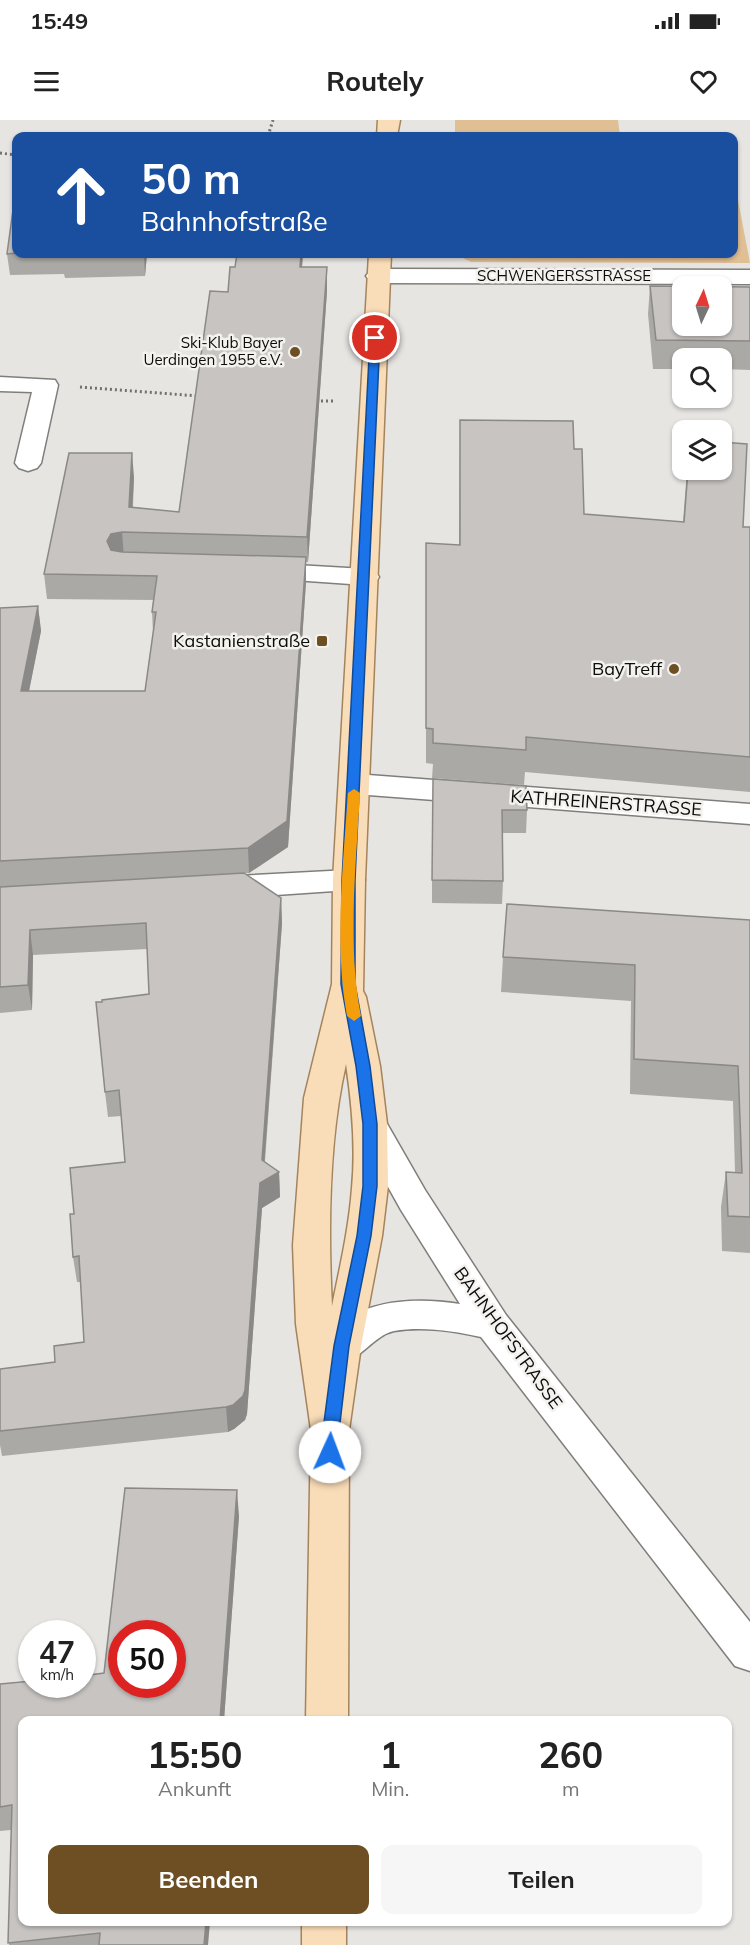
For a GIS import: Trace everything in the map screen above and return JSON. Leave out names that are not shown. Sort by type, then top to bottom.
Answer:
[{"type":"main road","points":[[330,1430],[314,1324],[311,1245],[321,1098],[348,984],[349,880],[379,265]]},
{"type":"main road","name":"BAHNHOFSTRASSE","points":[[348,984],[363,1066],[370,1124]]},
{"type":"main road","points":[[327,1716],[330,1430],[342,1346],[364,1236],[370,1186],[370,1124]]},
{"type":"main road","points":[[324,1926],[324,1945]]},
{"type":"street","name":"SCHWENGERSSTRASSE","points":[[379,265],[750,277]]},
{"type":"street","points":[[0,384],[46,385],[28,463]]},
{"type":"street","points":[[239,570],[307,572],[364,577]]},
{"type":"street","name":"KATHREINERSTRASSE","points":[[355,784],[750,813]]},
{"type":"street","points":[[186,889],[349,880]]},
{"type":"street","name":"BAHNHOFSTRASSE","points":[[370,1124],[412,1200],[493,1325],[750,1653]]},
{"type":"street","points":[[342,1346],[365,1326],[420,1314],[453,1316],[493,1325]]},
{"type":"path","points":[[46,385],[201,396]]},
{"type":"path","points":[[315,401],[372,401]]},
{"type":"shaded area","points":[[455,120],[618,120],[620,132],[455,132]]},
{"type":"shaded area","points":[[738,200],[750,263],[471,262],[463,258],[738,258]]},
{"type":"building","points":[[12,217],[12,253],[7,254]]},
{"type":"building","points":[[236,258],[301,258],[300,267],[327,267],[307,537],[122,532],[111,534],[107,541],[111,550],[122,552],[306,557],[287,821],[248,848],[0,861],[0,608],[38,606],[21,691],[145,691],[156,612],[152,612],[157,576],[44,574],[69,453],[132,453],[129,507],[179,512],[210,291],[228,292],[230,267],[235,267]]},
{"type":"building","points":[[650,286],[672,286],[672,336],[732,336],[732,287],[750,287],[750,341],[656,340]]},
{"type":"building","points":[[460,420],[573,421],[574,449],[582,449],[584,514],[684,522],[687,480],[732,480],[732,443],[747,444],[743,527],[750,527],[750,757],[526,737],[526,750],[433,743],[433,729],[426,728],[426,543],[460,545]]},
{"type":"building","points":[[433,779],[526,786],[527,810],[502,810],[503,881],[432,880]]},
{"type":"building","points":[[244,873],[281,898],[262,1160],[279,1172],[260,1183],[243,1396],[233,1405],[226,1407],[0,1431],[0,1369],[55,1362],[54,1346],[84,1342],[79,1256],[73,1257],[70,1214],[74,1214],[70,1168],[125,1162],[119,1090],[105,1092],[96,1002],[149,994],[146,923],[30,930],[28,985],[0,987],[0,887]]},
{"type":"building","points":[[507,904],[750,920],[750,1217],[728,1216],[726,1172],[742,1173],[738,1066],[634,1059],[635,965],[503,957]]},
{"type":"building","points":[[125,1488],[237,1490],[220,1716],[18,1716],[18,1926],[206,1926],[204,1945],[99,1945],[100,1933],[8,1943],[12,1805],[0,1807],[0,1684],[18,1682],[18,1698],[96,1698],[96,1674],[104,1673],[108,1638],[108,1698],[186,1698],[186,1620],[110,1620]]},
{"type":"slow traffic","points":[[354,793],[349,880],[348,984],[354,1016]]},
{"type":"place","name":"Ski-Klub Bayer Uerdingen 1955 e.V.","points":[[295,352]]},
{"type":"place","name":"Kastanienstraße","points":[[322,641]]},
{"type":"place","name":"BayTreff","points":[[674,669]]},
{"type":"route","points":[[330,1452],[330,1430],[342,1346],[364,1236],[370,1186],[370,1124],[363,1066],[348,984],[349,880],[375,338]]}]
